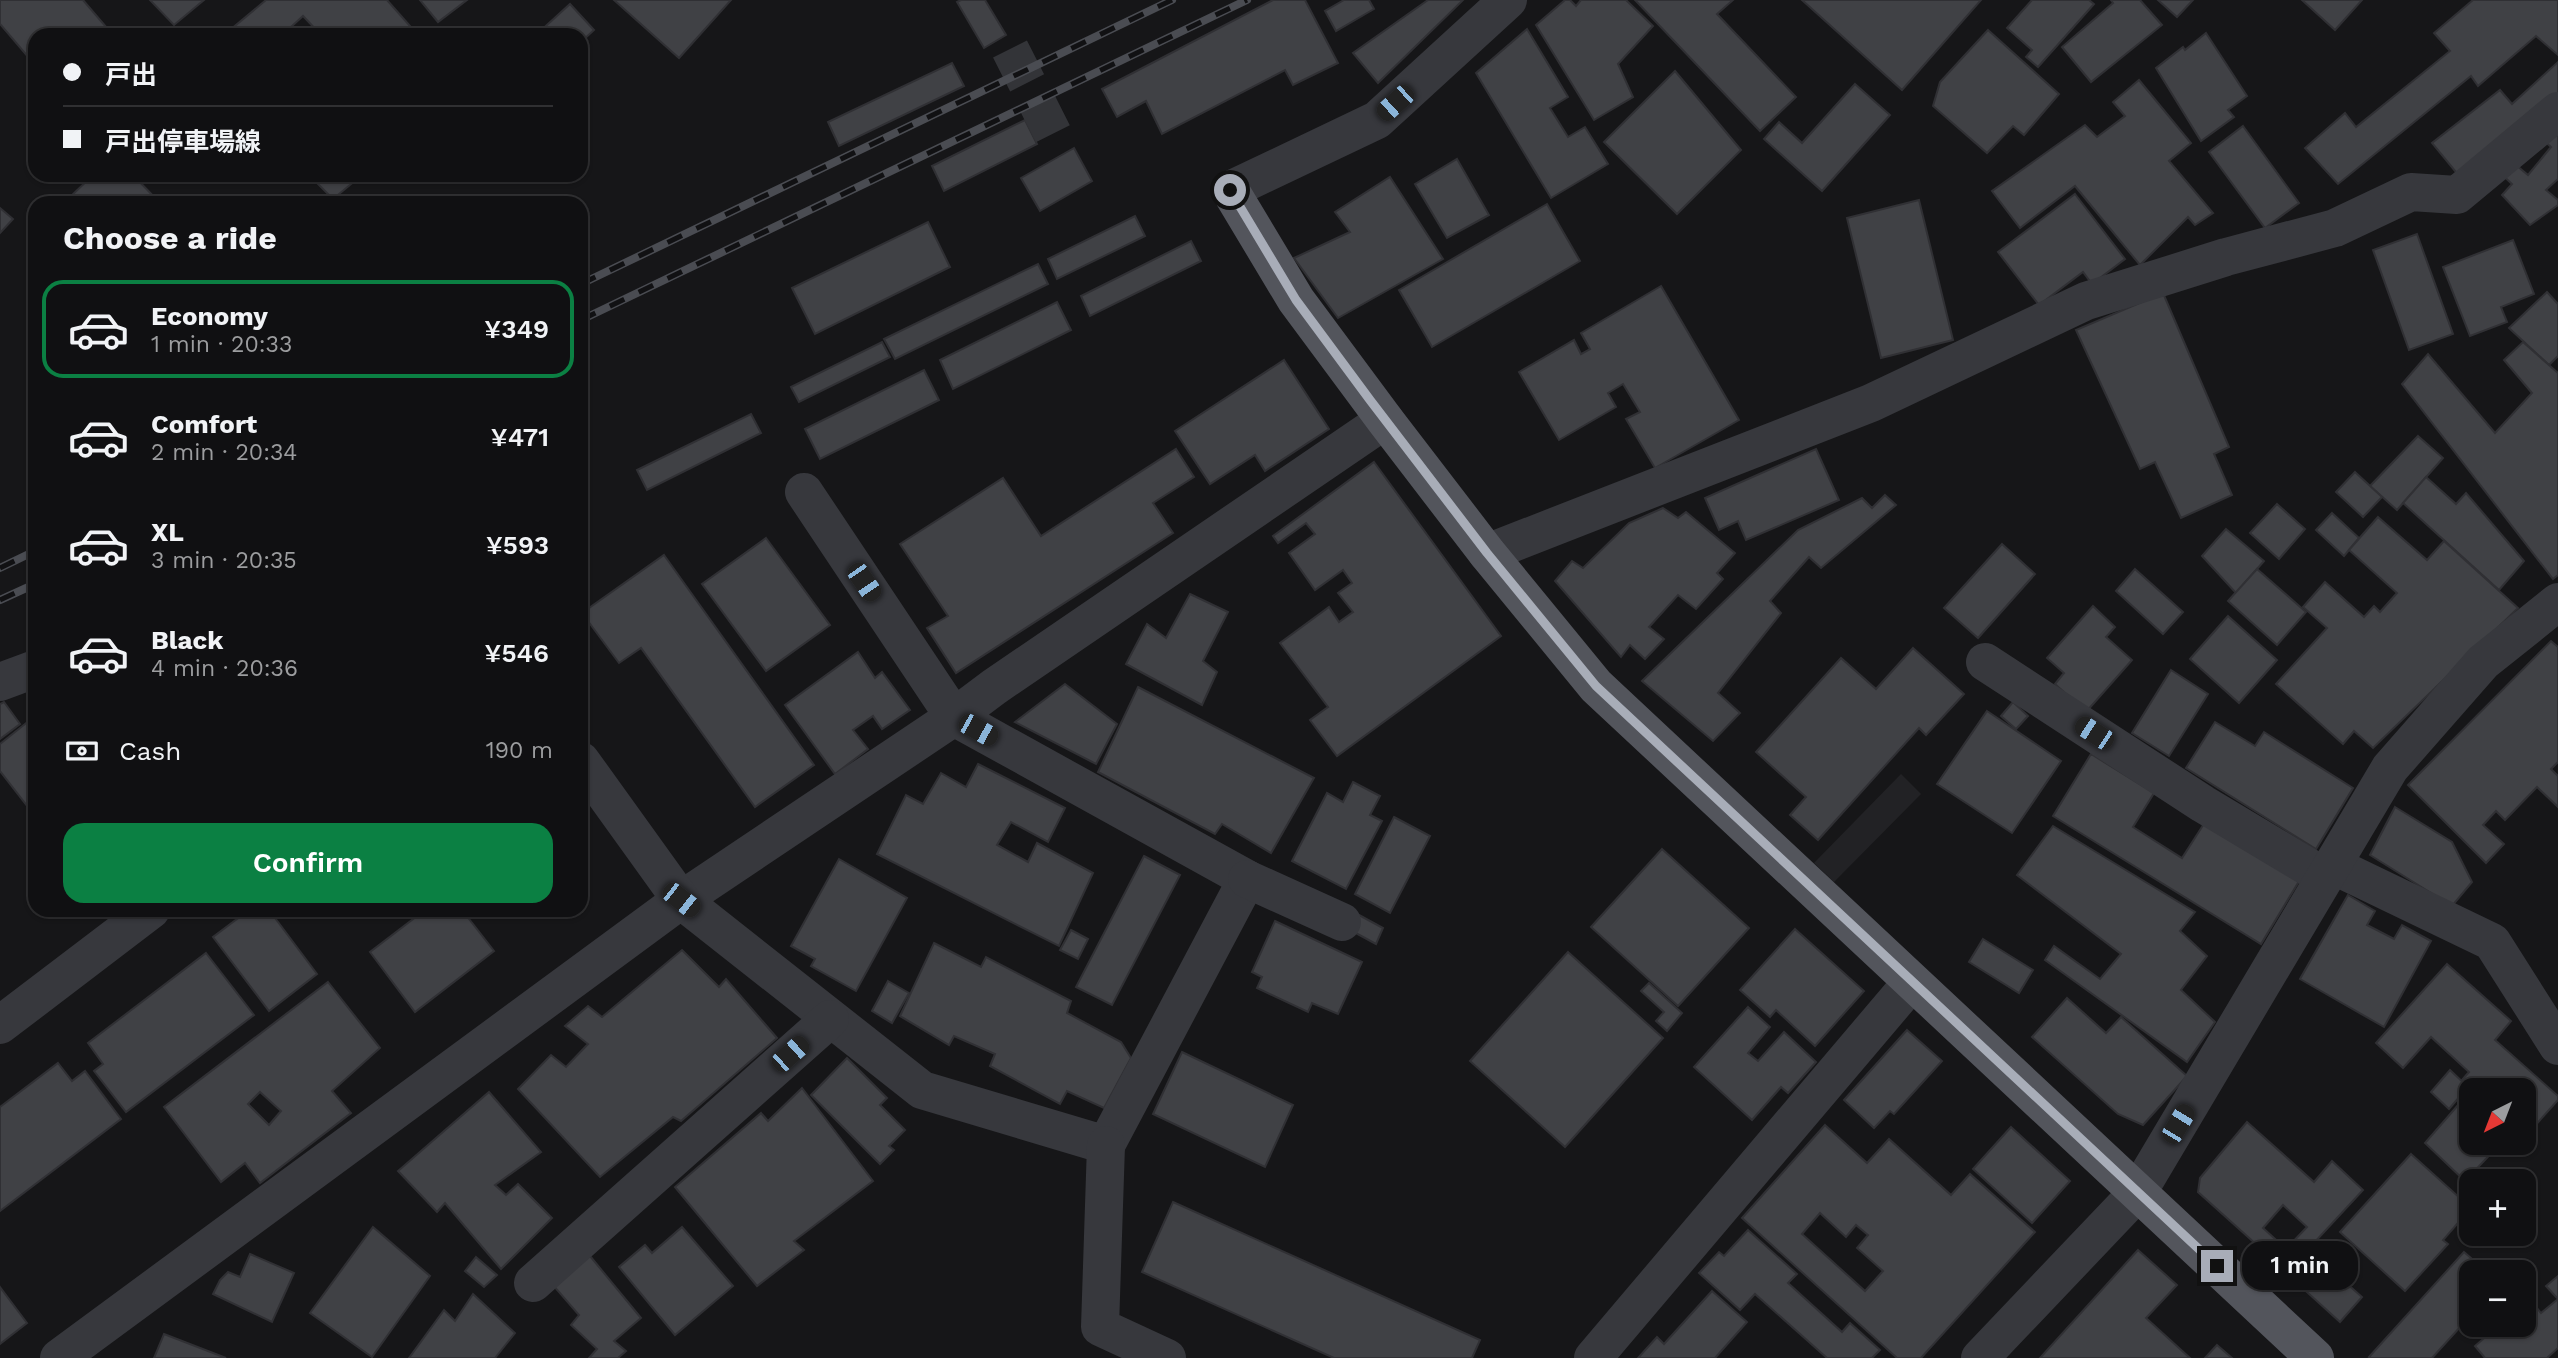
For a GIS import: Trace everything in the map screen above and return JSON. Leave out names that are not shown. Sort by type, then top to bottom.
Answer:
[{"type":"main road","points":[[1230,190],[1296,300],[1487,553],[1596,686],[2315,1358]]},
{"type":"street","points":[[1230,190],[1377,120],[1508,0]]},
{"type":"street","points":[[1487,553],[1871,403],[2086,301],[2226,257],[2335,228],[2411,192],[2457,195],[2558,111]]},
{"type":"street","points":[[59,1358],[681,900],[954,717],[1385,420]]},
{"type":"street","points":[[804,492],[954,717],[1247,879],[1342,922]]},
{"type":"street","points":[[1980,1358],[2138,1192],[2390,768],[2483,662],[2558,603]]},
{"type":"street","points":[[1985,662],[2203,804],[2328,871],[2492,942],[2558,1046]]},
{"type":"street","points":[[0,682],[28,672]]},
{"type":"street","points":[[588,771],[681,900],[922,1090],[1106,1145]]},
{"type":"street","points":[[1167,1358],[1101,1327],[1106,1145],[1247,879]]},
{"type":"street","points":[[0,1025],[142,917]]},
{"type":"street","points":[[1593,1358],[1911,983]]},
{"type":"street","points":[[533,1283],[830,1019]]},
{"type":"shaded area","points":[[1901,774],[1921,794],[1834,882],[1814,863]]},
{"type":"building","points":[[0,0],[83,0],[107,28],[28,28],[28,57],[0,24]]},
{"type":"building","points":[[150,0],[204,0],[174,25]]},
{"type":"building","points":[[266,0],[387,0],[412,28],[314,28],[303,16],[292,26],[294,28],[232,28]]},
{"type":"building","points":[[420,0],[467,0],[438,22]]},
{"type":"building","points":[[614,0],[731,0],[679,58]]},
{"type":"building","points":[[985,0],[1006,35],[984,48],[957,2]]},
{"type":"building","points":[[1273,0],[1305,0],[1338,63],[1293,85],[1285,70],[1162,134],[1146,101],[1117,117],[1102,89]]},
{"type":"building","points":[[1344,0],[1369,0],[1374,9],[1336,31],[1325,11]]},
{"type":"building","points":[[1428,0],[1463,0],[1378,83],[1353,53]]},
{"type":"building","points":[[1565,0],[1570,0],[1576,6],[1581,0],[1626,0],[1653,26],[1618,64],[1633,97],[1594,120],[1536,25]]},
{"type":"building","points":[[1635,0],[1733,0],[1717,14],[1796,97],[1760,131]]},
{"type":"building","points":[[1802,0],[1981,0],[1902,90]]},
{"type":"building","points":[[2032,0],[2089,0],[2094,4],[2038,67],[2026,57],[2032,50],[2007,28]]},
{"type":"building","points":[[2111,0],[2140,0],[2162,25],[2091,82],[2062,47],[2113,3]]},
{"type":"building","points":[[2158,0],[2193,0],[2177,17]]},
{"type":"building","points":[[2302,0],[2362,0],[2335,30]]},
{"type":"building","points":[[2473,0],[2558,0],[2558,55],[2536,36],[2478,86],[2471,76],[2338,184],[2305,148],[2345,113],[2356,127],[2450,51],[2434,33]]},
{"type":"building","points":[[570,4],[594,30],[588,36],[588,28],[544,28]]},
{"type":"building","points":[[1527,29],[1568,97],[1550,108],[1568,137],[1585,127],[1608,164],[1551,198],[1476,73]]},
{"type":"building","points":[[1988,30],[2059,94],[2024,135],[2013,126],[1987,153],[1933,106],[1940,82]]},
{"type":"building","points":[[2206,33],[2247,96],[2228,110],[2234,117],[2201,141],[2156,68]]},
{"type":"building","points":[[2558,62],[2558,99],[2460,177],[2432,143],[2500,90],[2512,104]]},
{"type":"building","points":[[952,63],[964,86],[839,146],[828,122]]},
{"type":"building","points":[[1675,71],[1741,150],[1677,214],[1604,142]]},
{"type":"building","points":[[2139,80],[2191,143],[2169,161],[2213,213],[2195,225],[2188,217],[2140,265],[2075,186],[2020,228],[1992,191],[2085,125],[2097,137],[2125,116],[2113,102]]},
{"type":"building","points":[[1855,84],[1890,115],[1822,191],[1764,139],[1779,122],[1802,143]]},
{"type":"building","points":[[1025,120],[1037,144],[944,191],[932,166]]},
{"type":"building","points":[[2558,123],[2558,179],[2546,190],[2558,200],[2558,205],[2530,225],[2502,195],[2512,184],[2498,171],[2510,160],[2528,175],[2551,147],[2540,137]]},
{"type":"building","points":[[2243,126],[2299,203],[2265,228],[2209,152]]},
{"type":"building","points":[[1074,148],[1092,181],[1040,211],[1021,178]]},
{"type":"building","points":[[1457,159],[1489,215],[1447,238],[1415,184]]},
{"type":"building","points":[[1390,177],[1443,259],[1338,318],[1294,258],[1350,232],[1335,212]]},
{"type":"building","points":[[86,182],[140,182],[153,196],[71,196]]},
{"type":"building","points":[[316,182],[354,182],[337,196],[330,196]]},
{"type":"building","points":[[2075,194],[2125,259],[2092,284],[2083,272],[2039,305],[1998,252]]},
{"type":"building","points":[[1919,200],[1953,340],[1881,358],[1847,218]]},
{"type":"building","points":[[1547,204],[1580,261],[1432,347],[1399,290]]},
{"type":"building","points":[[0,208],[13,219],[0,233]]},
{"type":"building","points":[[1135,216],[1145,236],[1057,279],[1048,259]]},
{"type":"building","points":[[928,222],[950,267],[815,334],[792,288]]},
{"type":"building","points":[[2417,234],[2453,334],[2409,350],[2373,250]]},
{"type":"building","points":[[2513,240],[2534,294],[2501,307],[2507,322],[2470,336],[2443,267]]},
{"type":"building","points":[[1191,241],[1201,261],[1090,316],[1081,296]]},
{"type":"building","points":[[1038,264],[1048,284],[895,359],[884,339]]},
{"type":"building","points":[[1661,286],[1739,420],[1655,468],[1626,419],[1640,412],[1623,384],[1608,393],[1616,407],[1559,440],[1519,372],[1574,340],[1581,354],[1590,349],[1581,333]]},
{"type":"building","points":[[2547,292],[2558,304],[2558,356],[2549,365],[2509,328]]},
{"type":"building","points":[[2163,293],[2229,447],[2214,454],[2232,495],[2181,518],[2155,462],[2140,469],[2076,330]]},
{"type":"building","points":[[1057,302],[1071,330],[953,389],[940,360]]},
{"type":"building","points":[[882,342],[890,357],[799,402],[791,387]]},
{"type":"building","points":[[2523,342],[2558,373],[2558,575],[2553,579],[2402,384],[2428,354],[2495,433],[2532,393],[2504,360]]},
{"type":"building","points":[[1284,360],[1329,429],[1265,471],[1255,455],[1210,484],[1175,431]]},
{"type":"building","points":[[924,370],[939,400],[820,459],[805,429]]},
{"type":"building","points":[[751,414],[761,433],[647,490],[637,470]]},
{"type":"building","points":[[2418,436],[2443,458],[2397,510],[2370,486]]},
{"type":"building","points":[[1176,449],[1194,477],[1153,503],[1173,533],[956,673],[927,628],[948,616],[900,544],[1003,478],[1041,536]]},
{"type":"building","points":[[1816,449],[1839,500],[1746,540],[1738,521],[1719,530],[1705,498]]},
{"type":"building","points":[[1374,462],[1501,636],[1337,756],[1310,720],[1328,707],[1280,643],[1329,607],[1339,622],[1353,612],[1338,593],[1352,583],[1343,570],[1315,590],[1289,553],[1315,534],[1306,523],[1278,543],[1273,536]]},
{"type":"building","points":[[2355,472],[2382,497],[2363,517],[2336,492]]},
{"type":"building","points":[[2426,477],[2456,504],[2466,493],[2524,561],[2499,590],[2403,503]]},
{"type":"building","points":[[1885,495],[1896,505],[1821,568],[1809,557],[1770,601],[1781,613],[1718,693],[1740,713],[1713,741],[1642,681],[1798,530],[1862,498],[1872,508]]},
{"type":"building","points":[[2277,504],[2305,529],[2279,559],[2250,533]]},
{"type":"building","points":[[1663,508],[1678,518],[1686,512],[1735,553],[1717,573],[1723,579],[1696,609],[1678,595],[1649,627],[1664,639],[1645,659],[1630,645],[1621,657],[1555,581],[1572,561],[1583,568],[1629,523]]},
{"type":"building","points":[[2332,513],[2359,538],[2344,556],[2316,530]]},
{"type":"building","points":[[2378,517],[2427,560],[2444,541],[2518,608],[2373,748],[2354,731],[2343,744],[2276,684],[2327,628],[2303,607],[2325,582],[2364,617],[2374,606],[2380,612],[2397,593],[2349,550]]},
{"type":"building","points":[[2226,529],[2264,561],[2236,593],[2202,556]]},
{"type":"building","points":[[766,538],[830,625],[766,671],[702,584]]},
{"type":"building","points":[[2002,544],[2035,574],[1978,638],[1944,608]]},
{"type":"building","points":[[664,555],[814,765],[755,807],[641,648],[619,663],[588,621],[588,609]]},
{"type":"building","points":[[2135,569],[2183,612],[2163,634],[2116,591]]},
{"type":"building","points":[[2257,569],[2306,612],[2277,645],[2228,601]]},
{"type":"building","points":[[1190,594],[1228,612],[1203,661],[1217,672],[1202,705],[1126,664],[1147,624],[1166,638]]},
{"type":"building","points":[[2093,606],[2115,627],[2106,637],[2132,660],[2086,712],[2055,684],[2064,673],[2047,658]]},
{"type":"building","points":[[2228,616],[2277,660],[2239,703],[2190,659]]},
{"type":"building","points":[[2551,641],[2558,647],[2558,762],[2551,769],[2558,776],[2558,807],[2537,787],[2505,820],[2496,811],[2483,825],[2504,844],[2486,863],[2408,785]]},
{"type":"building","points":[[1913,648],[1964,694],[1926,735],[1919,728],[1818,840],[1790,815],[1806,797],[1756,752],[1841,658],[1876,689]]},
{"type":"building","points":[[858,652],[875,678],[882,672],[910,710],[882,729],[873,716],[853,730],[868,749],[835,774],[785,705]]},
{"type":"building","points":[[2171,670],[2208,694],[2169,756],[2132,733]]},
{"type":"building","points":[[1065,684],[1117,724],[1096,764],[1015,722]]},
{"type":"building","points":[[1138,687],[1314,778],[1271,853],[1222,824],[1215,834],[1098,772]]},
{"type":"building","points":[[4,702],[20,724],[0,739],[0,704]]},
{"type":"building","points":[[2013,702],[2028,716],[2016,729],[2001,716]]},
{"type":"building","points":[[1987,711],[2061,761],[2012,833],[1937,784]]},
{"type":"building","points":[[28,722],[28,807],[0,771],[0,744]]},
{"type":"building","points":[[2215,722],[2255,746],[2264,732],[2353,788],[2316,849],[2186,768]]},
{"type":"building","points":[[2091,754],[2154,793],[2133,827],[2182,858],[2207,819],[2301,878],[2261,944],[2053,816]]},
{"type":"building","points":[[978,764],[1065,808],[1048,842],[1011,822],[997,845],[1028,862],[1037,843],[1093,873],[1059,946],[877,854],[906,795],[923,804],[941,773],[966,787]]},
{"type":"building","points":[[1353,782],[1380,796],[1370,815],[1382,821],[1346,889],[1292,861],[1327,793],[1343,802]]},
{"type":"building","points":[[2395,807],[2452,842],[2472,882],[2452,906],[2370,855]]},
{"type":"building","points":[[1394,817],[1430,836],[1390,913],[1355,894]]},
{"type":"building","points":[[2053,826],[2195,912],[2180,931],[2207,956],[2181,990],[2215,1022],[2187,1062],[2045,960],[2054,946],[2100,979],[2121,954],[2017,875]]},
{"type":"building","points":[[1662,849],[1749,928],[1678,1006],[1591,927]]},
{"type":"building","points":[[1144,856],[1180,875],[1112,1005],[1076,987]]},
{"type":"building","points":[[839,859],[907,898],[856,991],[811,966],[815,959],[791,946]]},
{"type":"building","points":[[2348,895],[2375,911],[2367,925],[2394,939],[2402,925],[2431,941],[2384,1027],[2300,979]]},
{"type":"building","points":[[1359,915],[1383,928],[1376,944],[1352,931]]},
{"type":"building","points":[[240,917],[274,917],[317,974],[269,1011],[213,937]]},
{"type":"building","points":[[416,917],[467,917],[494,951],[415,1012],[370,952]]},
{"type":"building","points":[[1275,921],[1362,962],[1338,1014],[1312,1003],[1308,1012],[1257,988],[1262,977],[1252,972]]},
{"type":"building","points":[[1795,929],[1864,991],[1815,1046],[1776,1010],[1770,1017],[1740,990]]},
{"type":"building","points":[[1071,930],[1088,939],[1078,959],[1060,950]]},
{"type":"building","points":[[1983,939],[2033,970],[2019,993],[1969,962]]},
{"type":"building","points":[[934,943],[981,967],[986,957],[1071,1001],[1067,1013],[1121,1042],[1131,1058],[1104,1108],[1067,1091],[1060,1104],[990,1066],[995,1054],[954,1036],[949,1045],[900,1016]]},
{"type":"building","points":[[682,950],[719,987],[726,979],[777,1038],[681,1121],[673,1117],[600,1177],[518,1089],[551,1055],[566,1067],[588,1044],[565,1026],[588,1006],[602,1017]]},
{"type":"building","points":[[1568,952],[1663,1038],[1565,1147],[1470,1061]]},
{"type":"building","points":[[206,953],[254,1015],[126,1112],[94,1071],[103,1064],[88,1043]]},
{"type":"building","points":[[2447,964],[2511,1021],[2495,1040],[2558,1096],[2558,1100],[2536,1125],[2536,1078],[2464,1078],[2469,1072],[2431,1037],[2403,1068],[2376,1043]]},
{"type":"building","points":[[888,981],[909,993],[892,1023],[872,1011]]},
{"type":"building","points":[[328,982],[380,1048],[332,1091],[351,1113],[260,1183],[245,1163],[221,1182],[164,1107]],"holes":[[[260,1092],[281,1111],[269,1125],[248,1104]]]},
{"type":"building","points":[[1649,983],[1682,1013],[1667,1031],[1656,1021],[1664,1012],[1641,991]]},
{"type":"building","points":[[2067,998],[2106,1033],[2121,1017],[2187,1076],[2143,1125],[2118,1114],[2032,1037]]},
{"type":"building","points":[[1748,1007],[1770,1027],[1748,1053],[1758,1061],[1784,1032],[1816,1062],[1788,1093],[1781,1087],[1752,1120],[1694,1067]]},
{"type":"building","points":[[1907,1030],[1942,1061],[1894,1114],[1890,1111],[1874,1128],[1844,1100]]},
{"type":"building","points":[[1182,1052],[1293,1105],[1265,1167],[1153,1114]]},
{"type":"building","points":[[847,1058],[887,1098],[880,1105],[905,1130],[889,1146],[894,1150],[880,1164],[811,1095]]},
{"type":"building","points":[[58,1063],[72,1081],[85,1071],[121,1119],[0,1211],[0,1107]]},
{"type":"building","points":[[2450,1070],[2459,1078],[2459,1097],[2449,1109],[2431,1092]]},
{"type":"building","points":[[802,1088],[873,1181],[794,1241],[804,1250],[757,1286],[675,1187],[761,1113],[768,1121]]},
{"type":"building","points":[[489,1092],[541,1152],[495,1185],[506,1195],[518,1184],[552,1218],[501,1269],[445,1203],[437,1212],[398,1171]]},
{"type":"building","points":[[2459,1104],[2459,1155],[2490,1155],[2476,1169],[2459,1169],[2459,1175],[2425,1143]]},
{"type":"building","points":[[2247,1122],[2314,1182],[2332,1161],[2363,1190],[2287,1272],[2198,1192],[2200,1178]],"holes":[[[2283,1205],[2307,1227],[2286,1249],[2263,1228]]]},
{"type":"building","points":[[1825,1125],[1867,1163],[1889,1139],[1951,1195],[1970,1174],[2035,1232],[1921,1358],[1897,1358],[1742,1218]],"holes":[[[1820,1213],[1846,1237],[1856,1225],[1868,1235],[1857,1248],[1883,1271],[1865,1291],[1802,1234]]]},
{"type":"building","points":[[2011,1127],[2070,1181],[2032,1223],[1973,1169]]},
{"type":"building","points":[[2411,1154],[2459,1197],[2459,1222],[2443,1240],[2448,1244],[2405,1291],[2340,1232]]},
{"type":"building","points":[[1173,1202],[1480,1340],[1472,1358],[1334,1358],[1142,1272]]},
{"type":"building","points":[[373,1227],[430,1276],[372,1357],[310,1313]]},
{"type":"building","points":[[682,1227],[733,1286],[675,1335],[619,1267],[645,1245],[652,1253]]},
{"type":"building","points":[[1748,1230],[1797,1274],[1788,1283],[1842,1332],[1850,1323],[1880,1350],[1872,1358],[1827,1358],[1755,1294],[1740,1310],[1699,1273],[1719,1252],[1724,1256]]},
{"type":"building","points":[[2138,1250],[2177,1285],[2146,1318],[2190,1358],[2040,1358]]},
{"type":"building","points":[[2464,1252],[2473,1260],[2459,1260],[2459,1328],[2432,1358],[2369,1357]]},
{"type":"building","points":[[250,1254],[294,1273],[272,1322],[213,1294],[220,1280],[228,1272],[240,1277]]},
{"type":"building","points":[[590,1256],[641,1318],[614,1341],[626,1351],[618,1358],[589,1358],[597,1349],[571,1325],[579,1315],[552,1284]]},
{"type":"building","points":[[476,1257],[497,1275],[484,1287],[465,1271]]},
{"type":"building","points":[[2319,1259],[2362,1297],[2340,1322],[2297,1283]]},
{"type":"building","points":[[2558,1276],[2558,1299],[2546,1286]]},
{"type":"building","points":[[0,1287],[27,1323],[0,1344]]},
{"type":"building","points":[[1712,1291],[1747,1322],[1715,1358],[1638,1358],[1657,1337],[1664,1344]]},
{"type":"building","points":[[473,1294],[515,1333],[495,1358],[409,1358],[444,1310],[455,1321]]},
{"type":"building","points":[[2558,1299],[2558,1348],[2547,1358],[2485,1358],[2475,1346],[2485,1337],[2536,1337],[2536,1307],[2541,1313]]},
{"type":"building","points":[[164,1334],[226,1358],[154,1358]]},
{"type":"building","points":[[2217,1345],[2232,1358],[2205,1358]]},
{"type":"tunnel","points":[[1010,49],[1057,142]]},
{"type":"railway","points":[[588,281],[1172,0]]},
{"type":"railway","points":[[588,317],[1247,0]]},
{"type":"railway","points":[[0,568],[28,554]]},
{"type":"railway","points":[[0,600],[28,587]]},
{"type":"route","points":[[1230,190],[1296,300],[1487,553],[1596,686],[2217,1266]]}]
